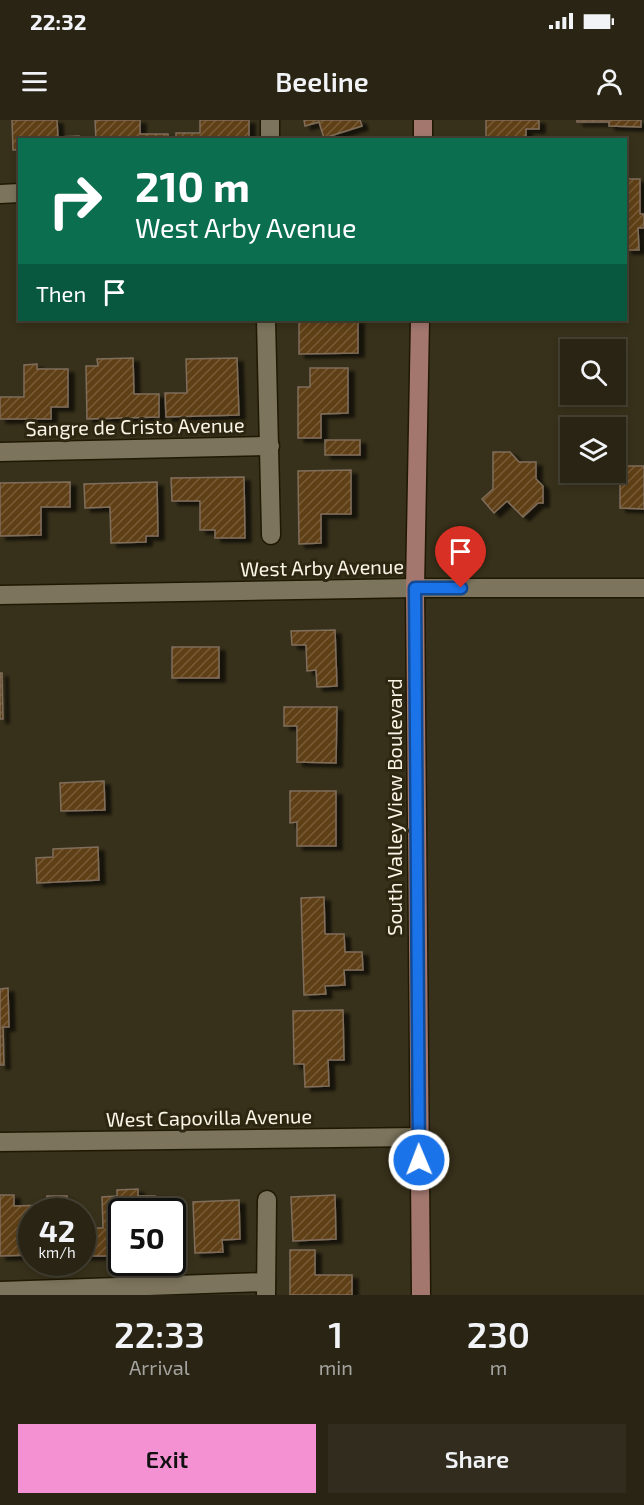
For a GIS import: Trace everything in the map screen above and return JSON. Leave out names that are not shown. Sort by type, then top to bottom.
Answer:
[{"type":"main road","points":[[423,120],[423,138]]},
{"type":"main road","name":"South Valley View Boulevard","points":[[420,321],[415,588],[421,1295]]},
{"type":"street","points":[[270,120],[270,138]]},
{"type":"street","points":[[0,194],[18,193]]},
{"type":"street","points":[[266,321],[272,535]]},
{"type":"street","name":"Sangre de Cristo Avenue","points":[[0,452],[270,446]]},
{"type":"street","name":"West Arby Avenue","points":[[0,595],[415,588],[644,588]]},
{"type":"street","name":"West Capovilla Avenue","points":[[0,1142],[419,1137]]},
{"type":"street","points":[[0,1291],[266,1289],[267,1200]]},
{"type":"building","points":[[12,120],[57,120],[58,137],[79,136],[79,138],[18,138],[18,150],[13,150]]},
{"type":"building","points":[[95,120],[140,120],[140,134],[168,134],[168,138],[96,138]]},
{"type":"building","points":[[200,120],[249,120],[249,138],[176,138],[176,133],[200,133]]},
{"type":"building","points":[[304,120],[360,120],[362,126],[324,138],[319,122],[305,126]]},
{"type":"building","points":[[486,120],[539,120],[539,129],[526,129],[526,138],[486,138]]},
{"type":"building","points":[[577,120],[641,120],[641,127],[609,126],[609,122],[577,122]]},
{"type":"building","points":[[627,179],[640,179],[640,214],[644,214],[644,228],[638,228],[639,250],[627,250]]},
{"type":"building","points":[[299,321],[358,321],[358,353],[299,354]]},
{"type":"building","points":[[133,358],[134,394],[159,394],[159,417],[87,419],[86,366],[98,366],[97,359]]},
{"type":"building","points":[[237,358],[239,415],[166,417],[165,393],[187,393],[186,359]]},
{"type":"building","points":[[37,364],[37,369],[68,369],[68,407],[51,407],[51,419],[0,419],[0,397],[24,397],[24,365]]},
{"type":"building","points":[[310,368],[348,368],[348,413],[321,414],[321,438],[298,438],[298,387],[310,387]]},
{"type":"building","points":[[325,440],[360,440],[360,455],[325,455]]},
{"type":"building","points":[[493,452],[510,452],[519,462],[536,462],[536,479],[543,486],[543,503],[538,503],[523,517],[507,501],[494,513],[482,499],[493,489]]},
{"type":"building","points":[[626,466],[644,466],[644,509],[620,508],[620,483],[626,483]]},
{"type":"building","points":[[351,470],[351,514],[321,514],[321,543],[299,544],[298,471]]},
{"type":"building","points":[[244,477],[245,538],[215,538],[215,530],[200,530],[200,501],[172,501],[171,478]]},
{"type":"building","points":[[70,482],[70,507],[41,507],[41,535],[0,536],[0,483]]},
{"type":"building","points":[[157,482],[158,536],[146,536],[146,542],[111,543],[110,507],[85,508],[84,484]]},
{"type":"building","points":[[335,630],[337,686],[317,687],[316,670],[307,671],[306,645],[292,645],[291,631]]},
{"type":"building","points":[[172,647],[219,647],[219,678],[172,678]]},
{"type":"building","points":[[0,673],[2,673],[3,719],[0,719]]},
{"type":"building","points":[[284,707],[337,707],[336,763],[297,762],[297,726],[284,726]]},
{"type":"building","points":[[104,781],[105,810],[61,811],[60,783]]},
{"type":"building","points":[[290,791],[336,791],[336,846],[297,846],[297,822],[290,823]]},
{"type":"building","points":[[98,847],[99,880],[37,883],[36,858],[53,857],[53,849]]},
{"type":"building","points":[[324,897],[325,934],[344,934],[345,952],[362,952],[363,970],[344,970],[345,985],[325,986],[326,994],[304,995],[301,898]]},
{"type":"building","points":[[8,988],[9,1027],[3,1027],[4,1065],[0,1065],[0,989]]},
{"type":"building","points":[[343,1010],[344,1060],[328,1060],[329,1086],[305,1087],[304,1064],[294,1064],[293,1011]]},
{"type":"building","points":[[138,1189],[138,1196],[155,1196],[155,1198],[108,1198],[108,1256],[96,1256],[96,1228],[103,1228],[102,1197],[117,1196],[117,1190]]},
{"type":"building","points":[[0,1195],[14,1195],[14,1206],[18,1206],[18,1255],[0,1256]]},
{"type":"building","points":[[335,1195],[336,1239],[293,1241],[291,1197]]},
{"type":"building","points":[[47,1196],[67,1196],[67,1198],[47,1198]]},
{"type":"building","points":[[239,1200],[240,1239],[222,1240],[223,1252],[195,1253],[193,1202]]},
{"type":"building","points":[[290,1250],[315,1250],[315,1275],[352,1275],[352,1295],[290,1295]]},
{"type":"route","points":[[419,1160],[415,588],[461,588]]}]
